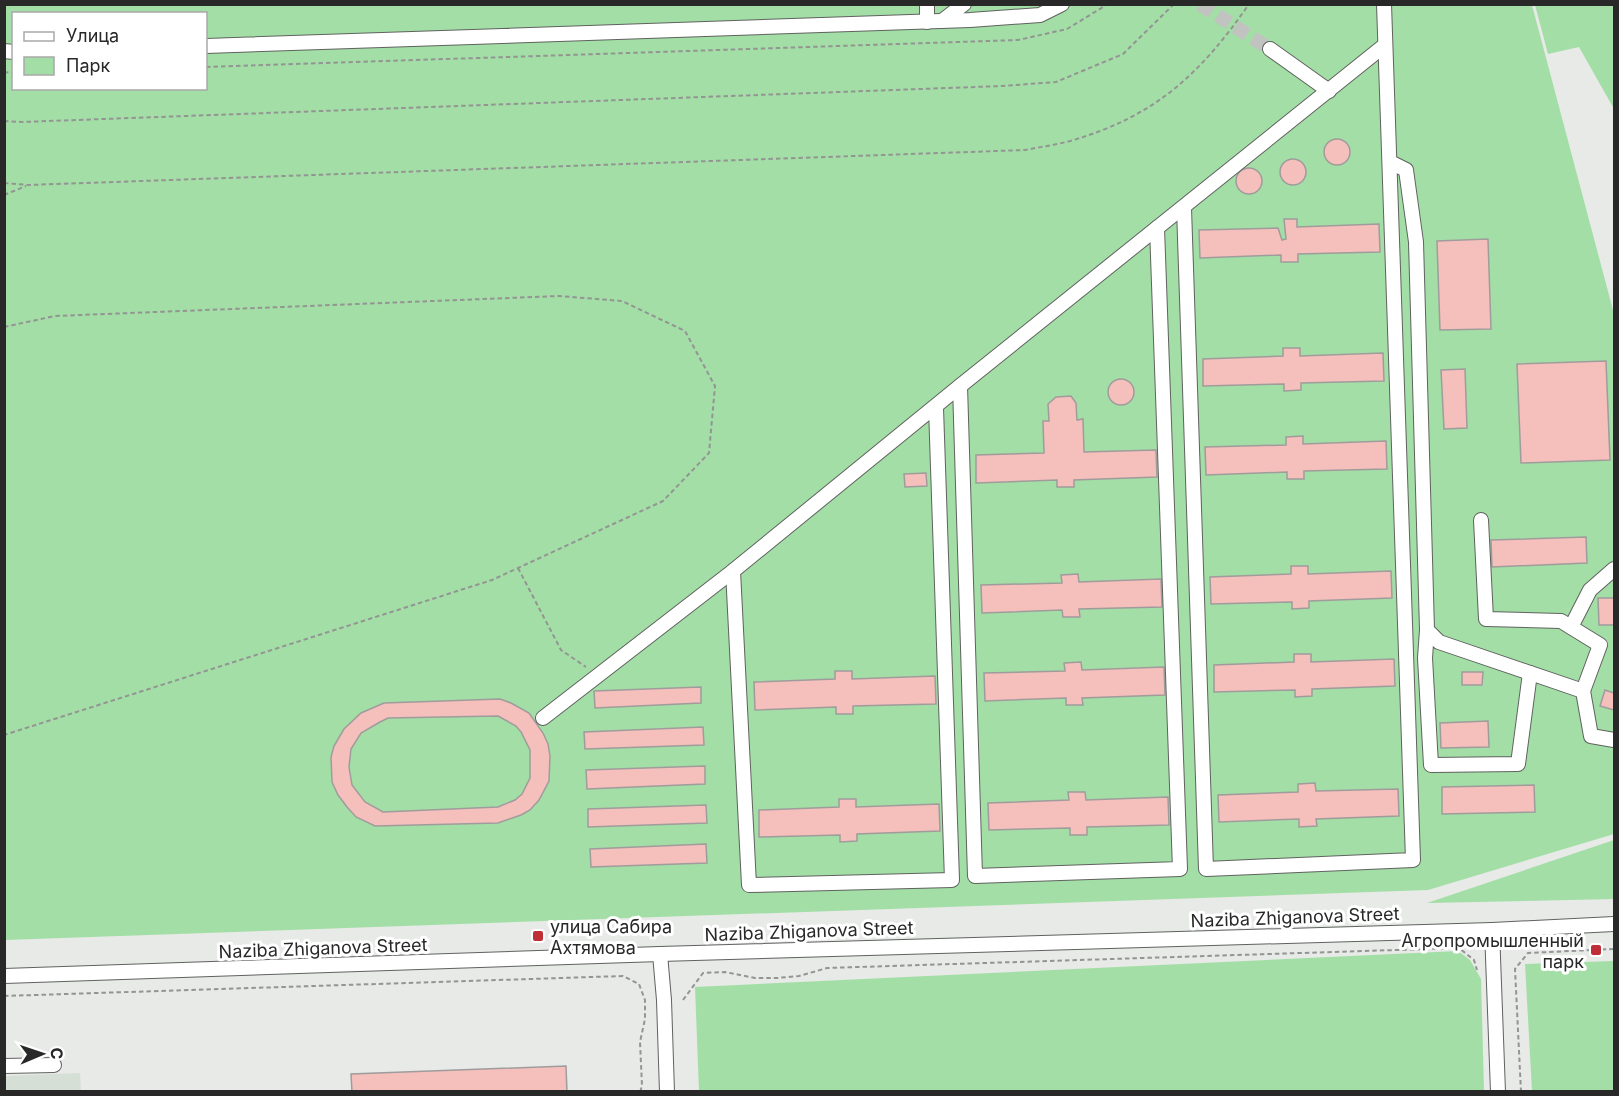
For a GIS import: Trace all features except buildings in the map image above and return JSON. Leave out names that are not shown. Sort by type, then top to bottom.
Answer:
[{"type":"street","points":[[927,4],[927,22]]},
{"type":"street","points":[[942,21],[963,4]]},
{"type":"street","points":[[207,46],[927,22],[1040,15],[1062,4]]},
{"type":"street","points":[[1184,208],[1206,869],[1413,860],[1384,4]]},
{"type":"street","points":[[543,718],[733,571],[1385,45]]},
{"type":"street","points":[[1270,49],[1329,91]]},
{"type":"street","points":[[1390,162],[1406,170],[1416,242],[1427,630],[1425,658],[1431,765],[1518,764],[1530,673]]},
{"type":"street","points":[[960,386],[975,876],[1180,869],[1157,228]]},
{"type":"street","points":[[733,571],[749,885],[952,880],[936,408]]},
{"type":"street","points":[[1481,520],[1486,619],[1561,621],[1600,645],[1583,691],[1591,736],[1614,740]]},
{"type":"street","points":[[1571,627],[1590,590],[1614,569]]},
{"type":"street","points":[[1427,630],[1439,642],[1583,691]]},
{"type":"street","name":"Naziba Zhiganova Street","points":[[4,976],[1492,930],[1614,924]]},
{"type":"street","points":[[1492,930],[1498,1092]]},
{"type":"street","points":[[660,954],[667,1092]]},
{"type":"street","points":[[4,1066],[54,1065]]},
{"type":"path","points":[[207,67],[1018,40],[1067,29],[1108,4]]},
{"type":"path","points":[[4,121],[858,92],[1056,82],[1123,54],[1174,4]]},
{"type":"path","points":[[4,183],[28,185],[1025,150],[1069,141],[1114,126],[1158,102],[1193,73],[1226,37],[1249,4]]},
{"type":"path","points":[[4,195],[28,185]]},
{"type":"path","points":[[4,327],[55,316],[559,296],[622,301],[685,331],[715,386],[708,453],[663,501],[492,580],[4,735]]},
{"type":"path","points":[[518,568],[561,650],[599,675]]},
{"type":"path","points":[[683,1000],[703,973],[725,972],[755,978],[777,978],[799,976],[827,968],[1459,948],[1474,960],[1477,970]]},
{"type":"path","points":[[1521,1092],[1515,969],[1528,953],[1614,949]]},
{"type":"path","points":[[4,996],[623,975],[639,984],[645,1000],[645,1019],[640,1042],[642,1086],[640,1092]]},
{"type":"shaded area","points":[[80,1073],[81,1091],[5,1091],[5,1076]]},
{"type":"green space","points":[[4,5],[1532,5],[1614,314],[1614,834],[1428,890],[5,940]]},
{"type":"green space","points":[[1535,5],[1614,5],[1614,109],[1579,47],[1548,54]]},
{"type":"green space","points":[[1614,840],[1614,899],[1427,903]]},
{"type":"green space","points":[[1458,951],[1470,960],[1481,979],[1484,1091],[699,1091],[695,987]]},
{"type":"green space","points":[[1614,961],[1614,1091],[1532,1091],[1525,964]]},
{"type":"tunnel","points":[[1200,4],[1270,49]]},
{"type":"place","name":"улица Сабира Ахтямова","points":[[538,936]]},
{"type":"place","name":"Агропромышленный парк","points":[[1596,950]]}]
